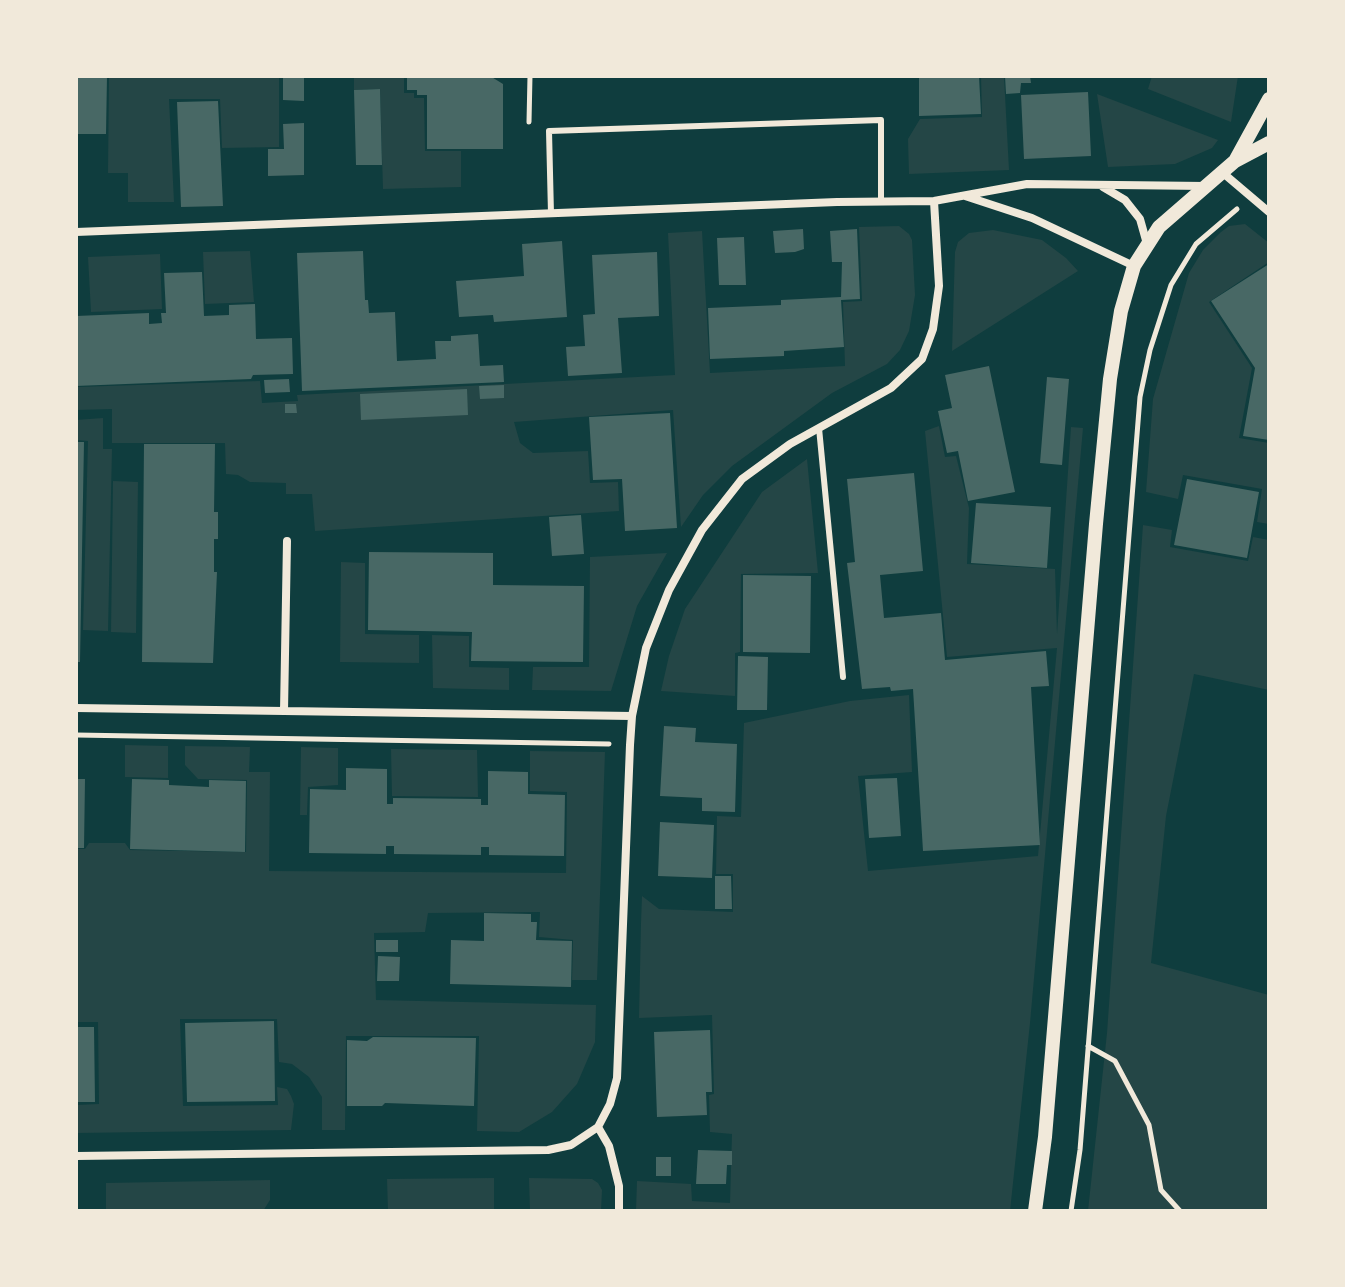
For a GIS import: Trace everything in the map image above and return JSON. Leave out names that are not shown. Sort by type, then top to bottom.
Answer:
[{"type":"street","points":[[1035,1211],[1045,1137],[1110,379],[1121,311],[1134,266],[1147,244],[1159,227],[1235,161],[1269,99]]},
{"type":"street","points":[[1235,161],[1269,143]]},
{"type":"street","points":[[1223,173],[1269,212]]},
{"type":"street","points":[[76,232],[934,201],[1027,184],[1206,186]]},
{"type":"street","points":[[1103,186],[1125,200],[1140,219],[1147,244]]},
{"type":"street","points":[[965,196],[1032,218],[1134,266]]},
{"type":"street","points":[[76,1156],[548,1150],[571,1145],[598,1127],[610,1104],[617,1078],[630,745],[632,716],[646,648],[669,590],[702,530],[742,479],[790,444],[891,388],[922,359],[933,329],[939,286],[934,201]]},
{"type":"street","points":[[284,711],[287,541]]},
{"type":"street","points":[[76,708],[632,716]]},
{"type":"street","points":[[598,1127],[609,1146],[616,1173],[619,1211]]},
{"type":"lane","points":[[551,214],[549,131],[565,130],[881,120],[881,201]]},
{"type":"lane","points":[[819,428],[843,677]]},
{"type":"path","points":[[1071,1211],[1080,1150],[1140,397],[1150,350],[1171,285],[1196,244],[1252,197]]},
{"type":"path","points":[[76,735],[630,745]]},
{"type":"path","points":[[1088,1046],[1115,1061],[1149,1125],[1161,1190],[1180,1211]]},
{"type":"shaded area","points":[[109,76],[279,76],[279,147],[222,148],[220,99],[169,99],[174,202],[128,202],[128,173],[108,173]]},
{"type":"shaded area","points":[[354,76],[404,76],[404,93],[414,93],[414,98],[424,98],[425,151],[461,151],[461,187],[383,189],[380,89],[354,90]]},
{"type":"shaded area","points":[[981,76],[1004,76],[1009,170],[909,174],[908,139],[920,119],[982,117]]},
{"type":"shaded area","points":[[1152,76],[1238,76],[1231,122],[1148,89]]},
{"type":"shaded area","points":[[1097,94],[1218,140],[1212,148],[1175,164],[1108,167]]},
{"type":"shaded area","points":[[1245,224],[1269,243],[1269,262],[1209,302],[1252,368],[1239,438],[1269,443],[1269,524],[1257,522],[1262,489],[1183,475],[1178,499],[1146,492],[1153,399],[1189,273],[1203,250],[1221,232],[1229,226]]},
{"type":"shaded area","points":[[899,226],[912,240],[915,295],[909,331],[900,350],[887,364],[832,393],[732,466],[703,495],[681,527],[673,410],[514,422],[520,443],[533,453],[588,451],[590,483],[618,482],[619,511],[315,531],[312,494],[286,494],[286,483],[250,482],[238,475],[226,474],[225,443],[112,443],[112,409],[76,410],[76,387],[260,381],[262,403],[298,401],[297,395],[675,375],[668,233],[702,231],[710,373],[845,366],[843,302],[862,301],[859,227]]},
{"type":"shaded area","points":[[993,230],[1042,240],[1078,271],[952,351],[955,252],[958,242],[969,233]]},
{"type":"shaded area","points":[[250,251],[254,302],[205,304],[203,252]]},
{"type":"shaded area","points":[[160,254],[162,309],[91,312],[88,257]]},
{"type":"shaded area","points":[[103,418],[103,449],[112,449],[108,631],[83,630],[88,441],[76,440],[76,420]]},
{"type":"shaded area","points":[[939,426],[945,457],[956,456],[969,508],[967,564],[1055,569],[1057,634],[1071,427],[1083,428],[1030,1023],[1010,1211],[636,1211],[637,1181],[691,1184],[692,1201],[730,1203],[732,1134],[710,1132],[709,1095],[714,1094],[712,1015],[639,1018],[641,923],[642,896],[659,909],[733,912],[733,874],[716,874],[717,816],[741,817],[744,723],[850,701],[909,695],[912,772],[858,776],[868,871],[1038,856],[1057,648],[947,657],[925,431]]},
{"type":"shaded area","points":[[807,459],[818,573],[741,574],[740,652],[735,653],[735,696],[661,691],[685,609],[762,492]]},
{"type":"shaded area","points":[[113,481],[138,482],[136,633],[111,632]]},
{"type":"shaded area","points":[[1143,525],[1172,530],[1170,547],[1248,561],[1253,537],[1269,540],[1269,690],[1194,674],[1166,816],[1151,963],[1269,995],[1269,1211],[1088,1211],[1107,1033]]},
{"type":"shaded area","points":[[667,553],[637,606],[611,691],[532,690],[533,667],[589,667],[590,557]]},
{"type":"shaded area","points":[[341,562],[365,563],[365,634],[419,635],[419,663],[340,662]]},
{"type":"shaded area","points":[[432,635],[469,636],[469,667],[509,668],[509,690],[433,688]]},
{"type":"shaded area","points":[[125,745],[168,746],[168,778],[125,777]]},
{"type":"shaded area","points":[[185,746],[250,747],[249,772],[270,772],[269,871],[566,873],[567,792],[530,791],[530,751],[605,752],[597,980],[572,980],[573,940],[539,937],[540,912],[428,913],[425,932],[374,933],[376,1000],[596,1005],[595,1042],[577,1084],[552,1112],[519,1132],[477,1131],[479,1036],[346,1036],[345,1130],[322,1130],[322,1097],[309,1077],[292,1064],[279,1062],[277,1019],[180,1019],[183,1106],[278,1105],[277,1087],[287,1089],[294,1104],[291,1130],[76,1133],[76,1105],[99,1104],[98,1022],[76,1022],[76,849],[85,849],[89,843],[125,843],[130,850],[246,852],[247,780],[198,779],[185,765]]},
{"type":"shaded area","points":[[301,747],[338,748],[338,785],[308,787],[307,815],[300,815]]},
{"type":"shaded area","points":[[391,749],[477,750],[478,797],[392,796]]},
{"type":"shaded area","points":[[494,1178],[494,1211],[388,1211],[387,1179]]},
{"type":"shaded area","points":[[529,1178],[592,1179],[602,1190],[601,1211],[530,1211]]},
{"type":"shaded area","points":[[270,1180],[270,1200],[263,1211],[106,1211],[106,1183]]},
{"type":"building","points":[[76,76],[107,76],[106,134],[76,134]]},
{"type":"building","points":[[283,76],[304,76],[304,101],[283,100]]},
{"type":"building","points":[[407,76],[490,76],[503,84],[503,149],[427,149],[427,95],[417,95],[417,90],[407,90]]},
{"type":"building","points":[[919,76],[979,76],[981,114],[919,116]]},
{"type":"building","points":[[1005,76],[1030,76],[1031,83],[1021,83],[1020,93],[1006,94]]},
{"type":"building","points":[[380,89],[382,165],[356,165],[354,90]]},
{"type":"building","points":[[1088,92],[1091,156],[1024,159],[1021,95]]},
{"type":"building","points":[[218,101],[223,206],[181,207],[177,102]]},
{"type":"building","points":[[304,123],[304,175],[268,176],[268,149],[284,149],[283,124]]},
{"type":"building","points":[[803,229],[804,249],[775,253],[773,231]]},
{"type":"building","points":[[857,229],[860,299],[841,300],[844,347],[784,351],[784,356],[710,359],[708,308],[781,305],[781,300],[841,297],[842,262],[832,262],[830,231]]},
{"type":"building","points":[[744,237],[746,285],[719,285],[717,238]]},
{"type":"building","points":[[562,241],[567,317],[494,322],[493,315],[459,317],[456,281],[524,276],[522,244]]},
{"type":"building","points":[[363,251],[365,300],[368,300],[369,313],[395,312],[397,361],[436,359],[435,341],[451,341],[451,336],[478,334],[480,366],[503,365],[504,382],[302,391],[297,253]]},
{"type":"building","points":[[657,252],[659,316],[618,318],[622,373],[568,376],[566,347],[585,346],[583,315],[595,314],[592,255]]},
{"type":"building","points":[[1269,264],[1269,440],[1243,436],[1255,368],[1211,301]]},
{"type":"building","points":[[202,272],[204,316],[229,315],[229,305],[255,304],[256,339],[292,338],[293,374],[253,375],[251,379],[76,386],[76,316],[149,313],[149,324],[162,323],[161,313],[166,313],[164,273]]},
{"type":"building","points":[[989,366],[1015,492],[968,501],[958,451],[947,453],[938,411],[952,408],[945,375]]},
{"type":"building","points":[[1047,377],[1069,379],[1062,465],[1040,463]]},
{"type":"building","points":[[289,379],[290,392],[265,393],[264,380]]},
{"type":"building","points":[[504,385],[504,398],[480,399],[479,386]]},
{"type":"building","points":[[467,389],[468,415],[361,420],[360,394]]},
{"type":"building","points":[[285,404],[296,404],[297,413],[285,413]]},
{"type":"building","points":[[670,413],[677,528],[625,531],[622,479],[593,480],[589,417]]},
{"type":"building","points":[[76,442],[84,442],[80,662],[76,662]]},
{"type":"building","points":[[144,444],[215,444],[214,512],[218,512],[218,539],[214,539],[214,572],[217,572],[213,663],[142,662]]},
{"type":"building","points":[[914,473],[923,571],[880,575],[884,618],[941,613],[945,660],[1046,651],[1049,686],[1031,687],[1040,845],[923,851],[913,689],[862,689],[847,563],[855,562],[847,479]]},
{"type":"building","points":[[1187,479],[1259,492],[1247,558],[1174,545]]},
{"type":"building","points":[[976,503],[1051,507],[1047,568],[971,563]]},
{"type":"building","points":[[581,515],[584,554],[552,556],[549,517]]},
{"type":"building","points":[[369,552],[493,553],[493,585],[584,586],[583,662],[471,661],[472,632],[368,630]]},
{"type":"building","points":[[743,575],[811,576],[810,653],[743,652]]},
{"type":"building","points":[[738,656],[768,657],[767,710],[737,710]]},
{"type":"building","points":[[664,726],[696,728],[695,742],[737,744],[735,812],[702,811],[702,798],[660,796]]},
{"type":"building","points":[[346,768],[387,769],[387,804],[393,804],[393,798],[481,799],[481,805],[488,805],[488,771],[528,772],[528,794],[565,795],[564,856],[489,855],[489,847],[481,847],[481,855],[394,854],[394,846],[386,846],[386,854],[309,853],[310,789],[346,790]]},
{"type":"building","points":[[897,778],[901,836],[869,838],[865,779]]},
{"type":"building","points":[[76,779],[85,779],[84,848],[76,848]]},
{"type":"building","points":[[132,779],[169,780],[169,785],[209,787],[209,780],[246,781],[245,852],[130,849]]},
{"type":"building","points":[[660,822],[714,825],[712,878],[658,876]]},
{"type":"building","points":[[715,876],[731,876],[732,909],[715,909]]},
{"type":"building","points":[[484,913],[531,914],[531,922],[537,922],[536,940],[572,941],[571,987],[450,984],[451,940],[484,941]]},
{"type":"building","points":[[376,940],[398,940],[398,952],[376,952]]},
{"type":"building","points":[[378,956],[400,957],[399,981],[377,981]]},
{"type":"building","points":[[274,1021],[275,1101],[187,1102],[185,1023]]},
{"type":"building","points":[[76,1027],[94,1027],[95,1102],[76,1102]]},
{"type":"building","points":[[710,1030],[712,1092],[706,1092],[707,1115],[657,1117],[654,1032]]},
{"type":"building","points":[[373,1037],[476,1038],[474,1106],[385,1103],[382,1106],[347,1106],[347,1040],[367,1041]]},
{"type":"building","points":[[698,1150],[732,1151],[732,1165],[727,1165],[726,1184],[696,1184]]},
{"type":"building","points":[[656,1157],[671,1157],[671,1176],[656,1176]]}]
